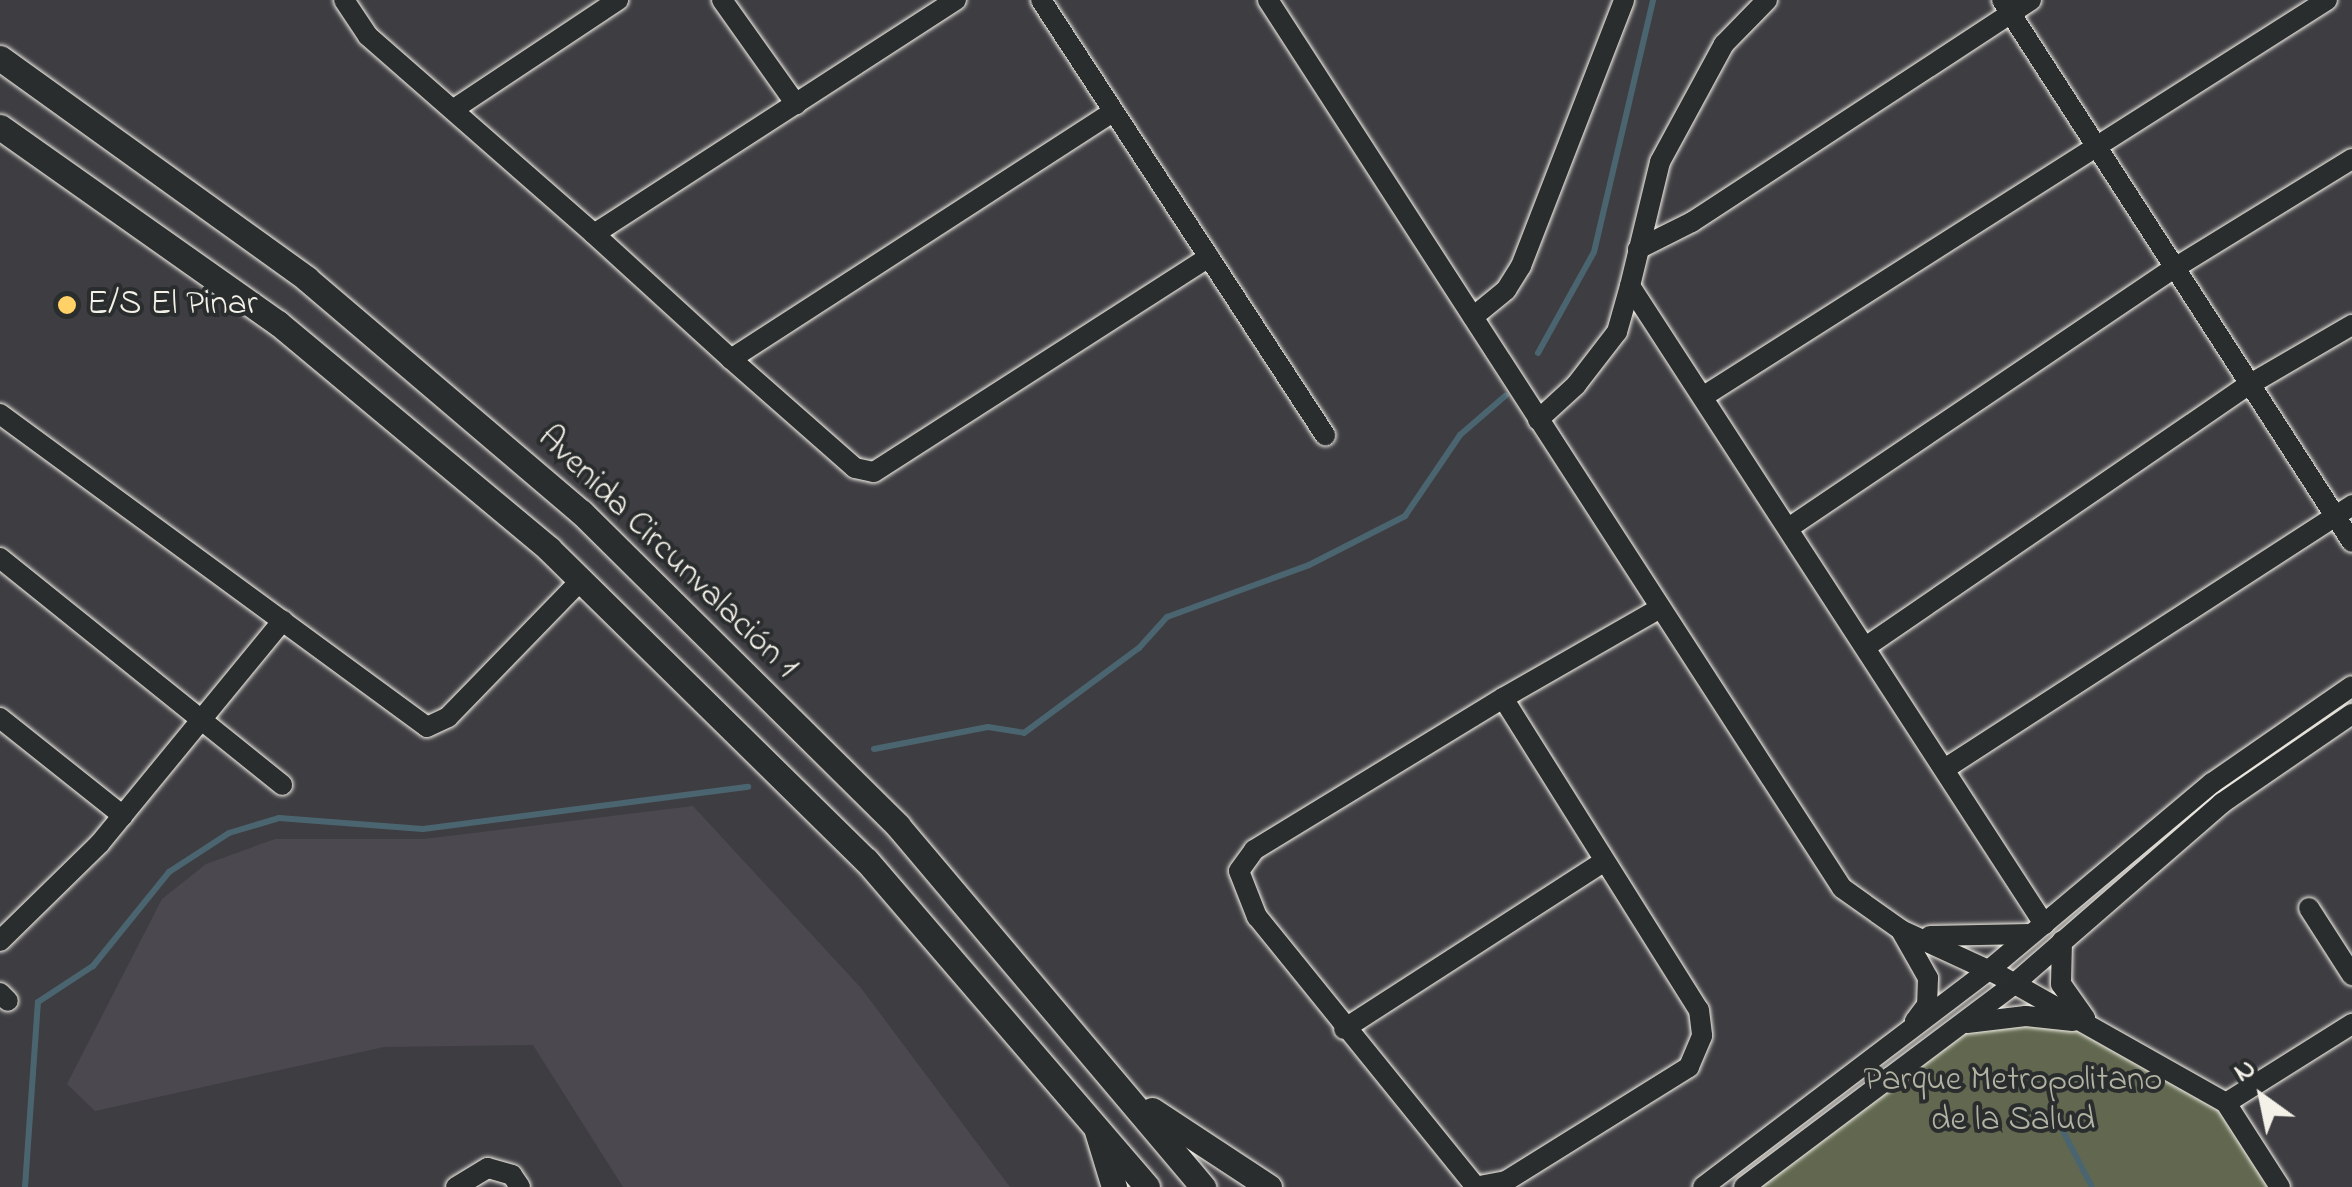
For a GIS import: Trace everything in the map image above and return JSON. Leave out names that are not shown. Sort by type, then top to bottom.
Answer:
[{"type":"main road","name":"Avenida Circunvalación 1","points":[[0,58],[307,279],[582,512],[898,826],[1132,1097],[1203,1187]]},
{"type":"main road","points":[[0,127],[278,322],[580,580],[866,860],[1092,1117],[1147,1187]]},
{"type":"main road","points":[[1132,1097],[1268,1187]]},
{"type":"main road","points":[[1092,1117],[1114,1187]]},
{"type":"street","points":[[344,0],[368,36],[854,468],[874,472],[1209,257]]},
{"type":"street","points":[[454,109],[618,0]]},
{"type":"street","points":[[722,0],[796,104]]},
{"type":"street","points":[[594,234],[956,0]]},
{"type":"street","points":[[1040,0],[1325,435]]},
{"type":"street","points":[[1472,317],[1506,290],[1521,266],[1624,0]]},
{"type":"street","points":[[1538,420],[1576,386],[1617,332],[1660,162],[1724,44],[1768,0]]},
{"type":"street","points":[[1638,250],[1692,222],[2006,6],[2031,0]]},
{"type":"street","points":[[1704,396],[2327,0]]},
{"type":"street","points":[[1270,1],[1842,888],[1901,930],[1989,970],[2226,1103],[2280,1187]]},
{"type":"street","points":[[2006,6],[2247,386],[2344,511],[2352,542]]},
{"type":"street","points":[[732,359],[1113,112]]},
{"type":"street","points":[[1790,526],[2173,269],[2352,159]]},
{"type":"street","points":[[1630,286],[1946,768],[2038,929]]},
{"type":"street","points":[[1867,646],[2247,386],[2352,325]]},
{"type":"street","points":[[0,414],[427,728],[448,718],[580,580]]},
{"type":"street","points":[[1946,768],[2344,511]]},
{"type":"street","points":[[0,558],[282,785]]},
{"type":"street","points":[[1503,698],[1602,863],[1699,1010],[1702,1036],[1689,1067],[1506,1182],[1476,1187],[1344,1030],[1257,917],[1239,871],[1254,850],[1503,698],[1660,608]]},
{"type":"street","points":[[1,936],[123,816],[284,620]]},
{"type":"street","points":[[1703,1187],[1989,970],[2212,783],[2352,686]]},
{"type":"street","points":[[1744,1187],[2014,984],[2222,802],[2352,714]]},
{"type":"street","points":[[0,718],[123,816]]},
{"type":"street","points":[[1344,1030],[1602,863]]},
{"type":"street","points":[[2076,898],[2092,914]]},
{"type":"street","points":[[2309,908],[2352,975]]},
{"type":"street","points":[[1901,930],[1961,940],[2038,929]]},
{"type":"street","points":[[1901,930],[1923,963],[1930,993],[1906,1033]]},
{"type":"street","points":[[2062,941],[2061,984],[2089,1024]]},
{"type":"street","points":[[1961,1024],[2026,1016],[2089,1024]]},
{"type":"street","points":[[2226,1103],[2352,1024]]},
{"type":"street","points":[[456,1187],[488,1168],[512,1176],[520,1187]]},
{"type":"shaded area","points":[[693,806],[861,988],[1010,1187],[623,1187],[533,1045],[384,1047],[95,1111],[67,1084],[162,899],[206,864],[275,839],[424,839]]},
{"type":"green space","name":"Parque Metropolitano de la Salud","points":[[2053,1018],[2226,1103],[2282,1187],[1744,1187],[1961,1024]]},
{"type":"waterway","points":[[1538,353],[1594,252],[1653,0]]},
{"type":"waterway","points":[[874,749],[988,727],[1024,733],[1139,648],[1167,617],[1309,565],[1405,516],[1460,435],[1505,396]]},
{"type":"waterway","points":[[25,1187],[38,1002],[93,966],[169,872],[229,833],[279,818],[423,829],[748,787]]},
{"type":"waterway","points":[[2050,1106],[2092,1187]]},
{"type":"place","name":"E/S El Pinar","points":[[67,305]]}]
